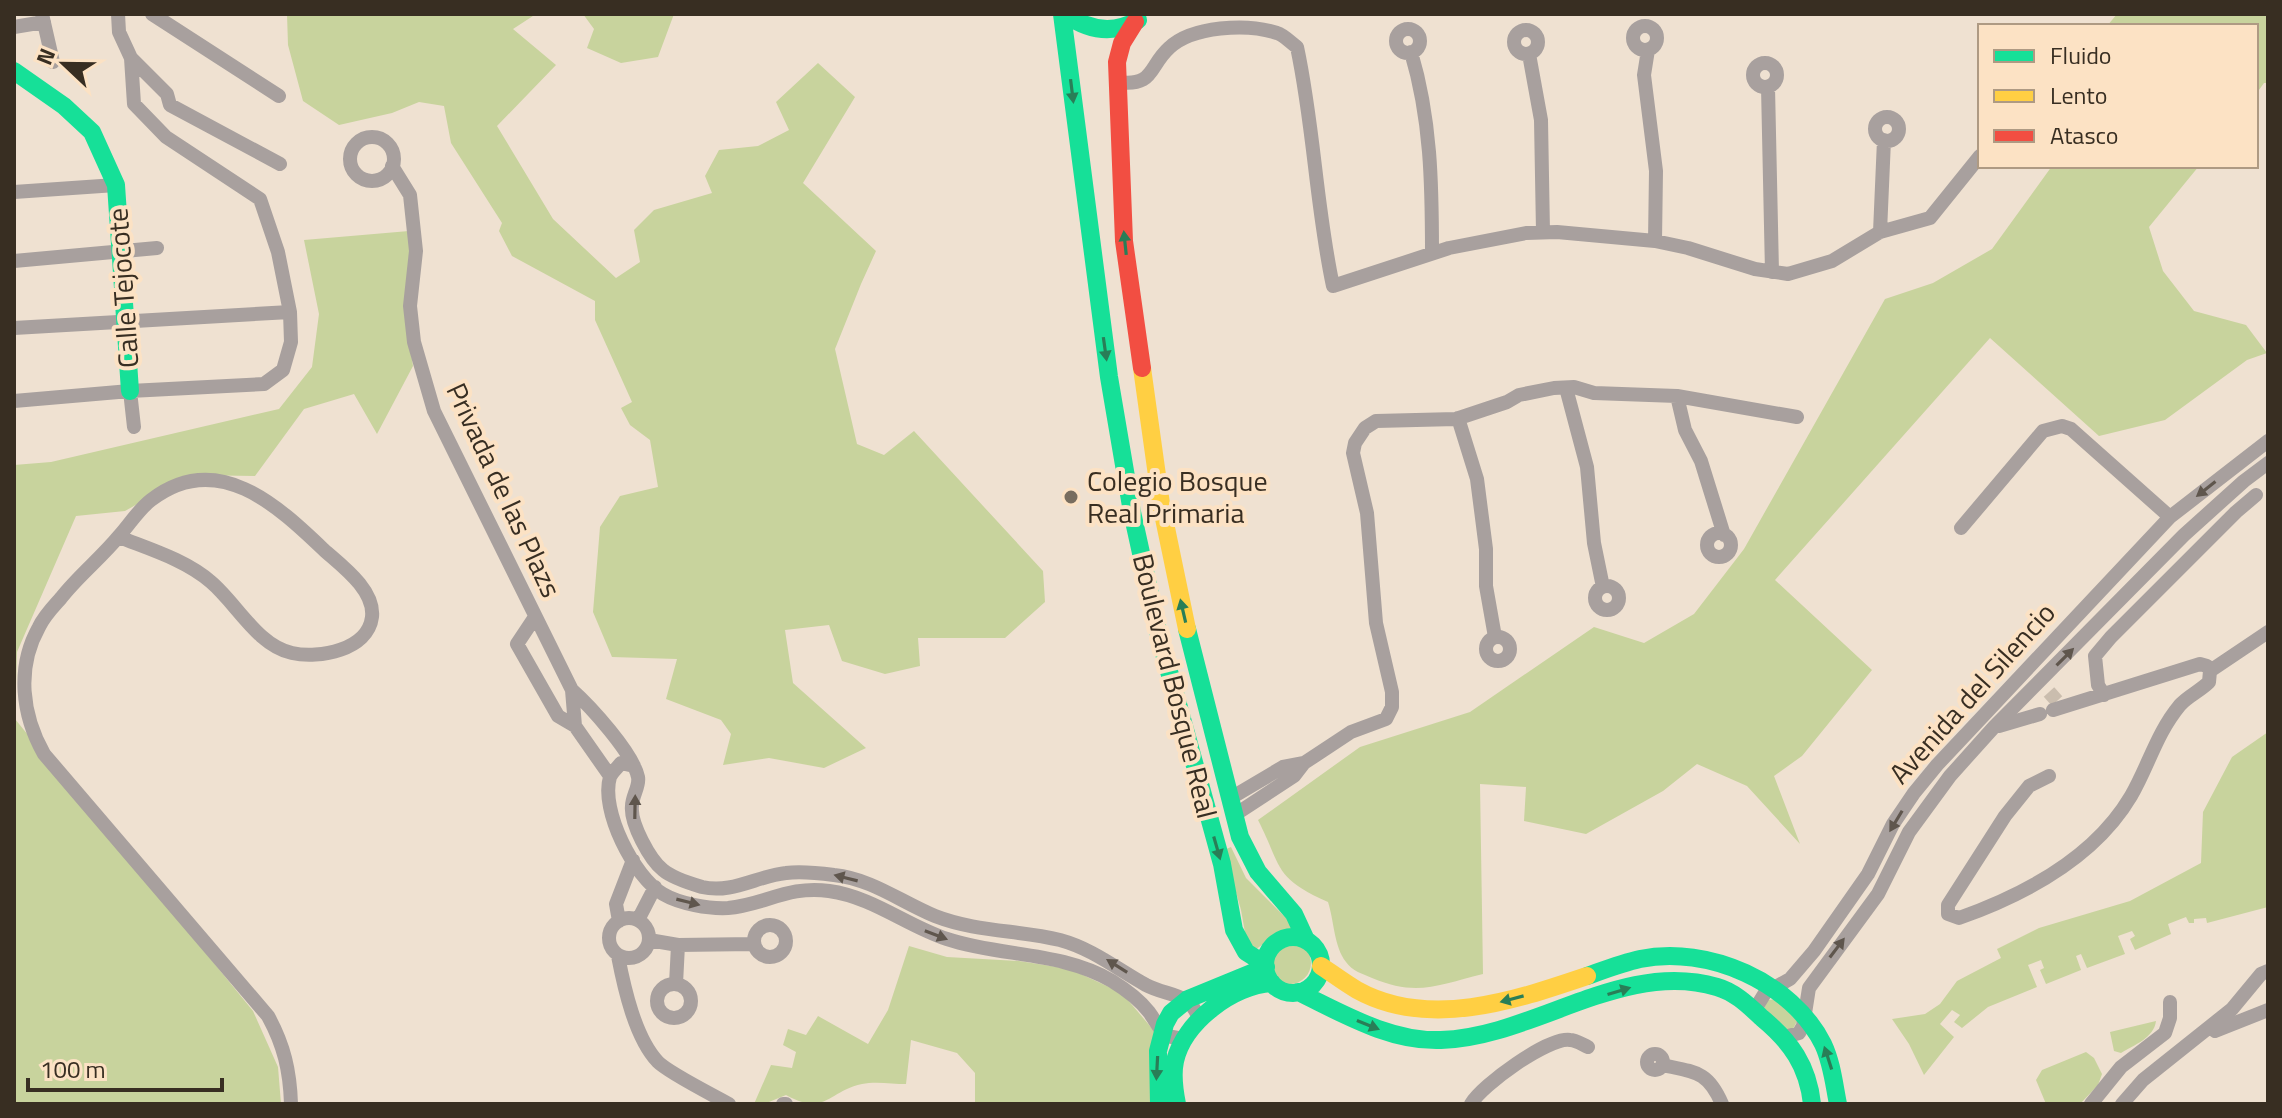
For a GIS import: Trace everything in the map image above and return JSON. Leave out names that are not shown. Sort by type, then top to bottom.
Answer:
[{"type":"street","points":[[118,14],[119,32],[131,58],[167,94],[170,105],[280,164]]},
{"type":"street","points":[[152,14],[279,96]]},
{"type":"street","points":[[1064,14],[1074,22],[1107,30],[1140,18]]},
{"type":"street","name":"Boulevard Bosque Real","points":[[1064,14],[1109,377],[1132,512],[1191,757],[1222,864],[1234,930],[1246,952],[1268,972]]},
{"type":"street","points":[[14,27],[43,18],[53,62]]},
{"type":"street","name":"Boulevard Bosque Real","points":[[1140,18],[1122,43],[1117,62],[1117,82],[1124,241],[1161,504],[1231,808],[1249,859],[1293,911],[1303,927],[1306,940]]},
{"type":"street","points":[[1117,82],[1132,84],[1152,74],[1169,48],[1198,31],[1237,28],[1278,33],[1297,47],[1306,86],[1325,247],[1333,286],[1432,253],[1543,232],[1655,241],[1788,274],[1832,261],[1880,232],[1930,218],[1978,158]]},
{"type":"street","points":[[1648,50],[1644,75],[1656,171],[1655,241]]},
{"type":"street","points":[[1411,52],[1430,141],[1432,253]]},
{"type":"street","points":[[1529,54],[1541,120],[1543,232]]},
{"type":"street","points":[[130,391],[264,384],[283,370],[291,342],[290,312],[278,252],[260,199],[166,137],[134,104],[131,58]]},
{"type":"street","points":[[14,192],[116,185],[92,132],[64,106],[15,76]]},
{"type":"street","points":[[1768,87],[1772,272]]},
{"type":"street","points":[[1880,232],[1884,140]]},
{"type":"street","name":"Privada de las Plazs","points":[[392,166],[410,195],[416,251],[410,306],[414,342],[434,411],[572,690],[593,709],[634,766]]},
{"type":"street","name":"Calle Tejocote","points":[[116,185],[134,427]]},
{"type":"street","points":[[14,261],[157,248]]},
{"type":"street","points":[[14,328],[290,312]]},
{"type":"street","points":[[1566,388],[1587,467],[1594,543],[1603,587]]},
{"type":"street","points":[[1231,808],[1294,776],[1304,763],[1351,732],[1386,719],[1392,707],[1392,692],[1376,623],[1367,513],[1353,453],[1355,443],[1365,428],[1376,421],[1458,418],[1519,395],[1566,388],[1594,393],[1677,396],[1797,417]]},
{"type":"street","name":"Calle Tejocote","points":[[14,401],[130,391]]},
{"type":"street","points":[[1677,396],[1685,430],[1701,461],[1724,535]]},
{"type":"street","points":[[1458,418],[1477,479],[1486,549],[1488,602],[1495,637]]},
{"type":"street","points":[[1961,528],[2043,431],[2062,426],[2071,429],[2170,517]]},
{"type":"street","name":"Avenida del Silencio","points":[[1754,1011],[1760,998],[1799,970],[1868,874],[1893,824],[1921,783],[2170,517],[2268,441]]},
{"type":"street","name":"Avenida del Silencio","points":[[1785,1037],[1799,1033],[1809,988],[1883,883],[1909,832],[1929,804],[1994,727],[2050,701],[2147,573],[2194,526],[2268,463]]},
{"type":"street","points":[[119,537],[170,558],[210,581],[266,640],[283,650],[302,655],[329,652],[357,642],[370,624],[372,608],[366,593],[297,523],[262,497],[240,486],[213,480],[173,487],[142,508],[40,624],[30,649],[25,675],[28,716],[44,754],[268,1016],[280,1037],[286,1058],[291,1104]]},
{"type":"street","points":[[2104,695],[2098,685],[2095,656],[2225,522],[2256,495]]},
{"type":"street","points":[[2132,556],[2147,573]]},
{"type":"street","points":[[1147,581],[1175,574]]},
{"type":"street","points":[[535,617],[517,644],[558,716],[575,726],[610,776]]},
{"type":"street","points":[[2210,671],[2268,632]]},
{"type":"street","points":[[1994,727],[2050,701],[2104,695],[2200,664],[2207,666],[2209,682],[2183,702],[2160,733],[2131,796],[2100,839],[2018,893],[1959,918],[1948,914],[1948,905],[2005,816],[2029,786],[2049,776]]},
{"type":"street","name":"Privada de las Plazs","points":[[572,690],[575,726]]},
{"type":"street","points":[[575,726],[593,709]]},
{"type":"street","points":[[1183,1039],[1172,1039],[1162,1032],[1146,1009],[1109,979],[1058,960],[971,947],[925,931],[865,900],[829,891],[793,890],[728,908],[689,904],[663,894],[642,874],[620,837],[608,804],[610,776],[621,763],[634,766],[639,780],[631,807],[637,833],[663,870],[703,887],[744,885],[785,873],[836,875],[877,887],[934,915],[978,929],[1077,945],[1103,957],[1146,985],[1187,999],[1194,1006],[1199,1019]]},
{"type":"street","points":[[619,921],[616,904],[633,860]]},
{"type":"street","points":[[1868,874],[1883,883]]},
{"type":"street","points":[[638,920],[655,887]]},
{"type":"street","points":[[618,956],[632,959],[643,952],[649,940],[646,929],[638,920],[619,921],[609,935],[610,947],[618,956],[625,991],[637,1026],[658,1062],[729,1104]]},
{"type":"street","points":[[1159,1104],[1156,1070],[1162,1032],[1170,1013],[1187,999],[1246,972],[1268,972],[1284,991],[1305,990],[1316,980],[1321,966],[1317,951],[1306,940],[1291,937],[1276,943],[1267,956],[1268,972],[1261,983],[1243,988],[1199,1019],[1183,1039],[1174,1070],[1177,1104]]},
{"type":"street","points":[[649,940],[678,945],[754,944]]},
{"type":"street","points":[[676,984],[678,945]]},
{"type":"street","points":[[625,991],[638,956]]},
{"type":"street","points":[[1321,966],[1363,995],[1405,1009],[1447,1010],[1489,1005],[1640,959],[1661,956],[1715,963],[1736,969],[1773,989],[1805,1017],[1823,1043],[1838,1104]]},
{"type":"street","points":[[2122,1104],[2143,1080],[2219,1021],[2261,974],[2268,971]]},
{"type":"street","points":[[1298,992],[1373,1028],[1401,1037],[1441,1040],[1494,1033],[1654,982],[1702,982],[1737,997],[1785,1037],[1809,1077],[1812,1104]]},
{"type":"street","points":[[2091,1104],[2121,1067],[2165,1033],[2170,1018],[2170,1002]]},
{"type":"street","points":[[2186,1046],[2268,1010]]},
{"type":"street","points":[[1471,1104],[1478,1094],[1509,1068],[1559,1041],[1571,1040],[1588,1047]]},
{"type":"street","points":[[1662,1065],[1696,1073],[1714,1085],[1722,1104]]},
{"type":"green space","points":[[287,14],[536,14],[513,29],[556,65],[497,126],[553,219],[616,278],[640,262],[634,230],[654,210],[712,193],[705,176],[719,150],[758,146],[789,130],[776,102],[818,63],[855,97],[803,183],[876,251],[835,349],[857,444],[884,455],[914,431],[1043,571],[1045,602],[1005,638],[918,638],[920,666],[885,674],[842,661],[829,625],[785,630],[793,683],[866,748],[824,768],[769,758],[723,765],[731,734],[721,720],[666,699],[677,659],[612,657],[593,612],[600,527],[620,496],[658,487],[650,440],[630,425],[621,408],[632,402],[595,320],[595,301],[512,256],[499,231],[502,223],[451,143],[444,106],[419,102],[392,113],[339,125],[303,101],[288,45]]},
{"type":"green space","points":[[583,14],[674,14],[658,57],[621,63],[587,48],[594,29]]},
{"type":"green space","points":[[2117,14],[2268,14],[2268,83],[2264,83],[2258,91],[2258,24],[2109,24]]},
{"type":"green space","points":[[2051,168],[2197,168],[2149,227],[2163,271],[2194,311],[2246,325],[2267,353],[2247,360],[2165,420],[2099,436],[1990,338],[1775,580],[1872,670],[1802,756],[1774,776],[1800,844],[1747,786],[1697,764],[1663,791],[1586,834],[1524,821],[1526,787],[1480,784],[1483,974],[1415,988],[1388,984],[1351,968],[1339,949],[1328,902],[1288,878],[1258,820],[1360,747],[1470,712],[1594,627],[1644,643],[1694,614],[1744,549],[1885,299],[1933,283],[1992,249]]},
{"type":"green space","points":[[409,231],[410,259],[404,304],[413,366],[377,434],[354,394],[304,409],[255,476],[189,475],[125,511],[76,516],[17,652],[15,719],[253,1011],[278,1067],[281,1104],[14,1104],[14,465],[51,462],[279,409],[312,367],[319,314],[304,240]]},
{"type":"green space","points":[[2268,732],[2268,907],[2207,923],[2206,918],[2194,919],[2194,923],[2189,923],[2186,917],[2168,924],[2171,934],[2135,950],[2130,939],[2135,936],[2132,931],[2118,936],[2125,954],[2087,968],[2081,954],[2076,956],[2081,970],[2046,984],[2040,970],[2044,968],[2041,960],[2028,965],[2037,987],[1988,1007],[1962,1028],[1954,1022],[1960,1015],[1952,1010],[1940,1024],[1954,1037],[1924,1075],[1892,1019],[1925,1014],[1940,1004],[1957,981],[2001,958],[1997,949],[2039,928],[2130,901],[2201,863],[2203,812],[2232,757]]},
{"type":"green space","points":[[1231,847],[1246,878],[1298,933],[1274,938],[1254,951],[1246,938],[1224,850]]},
{"type":"green space","points":[[1290,942],[1305,948],[1311,963],[1305,978],[1290,984],[1275,978],[1269,963],[1275,948]]},
{"type":"green space","points":[[909,946],[947,957],[1019,961],[1070,969],[1122,993],[1155,1032],[1154,1104],[975,1104],[975,1073],[957,1053],[911,1040],[906,1084],[862,1084],[819,1103],[810,1104],[786,1095],[764,1104],[754,1104],[771,1065],[792,1068],[796,1052],[783,1045],[788,1029],[806,1035],[818,1016],[868,1044],[888,1010]]},
{"type":"green space","points":[[1777,999],[1797,1021],[1793,1029],[1784,1029],[1764,1008],[1768,1000]]},
{"type":"green space","points":[[2156,1021],[2152,1032],[2143,1040],[2121,1053],[2114,1051],[2110,1032]]},
{"type":"green space","points":[[2086,1052],[2094,1058],[2102,1074],[2098,1085],[2080,1104],[2046,1104],[2036,1080],[2042,1070]]},
{"type":"tunnel","points":[[2049,692],[2057,701]]},
{"type":"traffic: fast","points":[[1062,14],[1109,377],[1132,512],[1159,635],[1222,864],[1234,930],[1246,952],[1265,964]]},
{"type":"traffic: fast","points":[[1065,14],[1101,29],[1119,28],[1138,20]]},
{"type":"traffic: fast","points":[[14,71],[64,106],[92,132],[116,185],[130,391]]},
{"type":"traffic: fast","points":[[1187,629],[1240,837],[1258,872],[1294,914],[1306,940]]},
{"type":"traffic: fast","points":[[1293,937],[1313,945],[1321,965],[1313,985],[1293,993],[1273,985],[1265,965],[1273,945],[1293,937]]},
{"type":"traffic: fast","points":[[1587,976],[1640,959],[1666,956],[1720,963],[1745,973],[1769,986],[1809,1022],[1826,1051],[1838,1104]]},
{"type":"traffic: fast","points":[[1159,1104],[1158,1051],[1171,1013],[1188,999],[1266,967]]},
{"type":"traffic: fast","points":[[1298,992],[1385,1031],[1441,1040],[1476,1036],[1510,1027],[1613,991],[1647,983],[1682,981],[1717,987],[1747,1004],[1790,1046],[1807,1078],[1812,1104]]},
{"type":"traffic: fast","points":[[1177,1104],[1174,1066],[1188,1033],[1212,1008],[1227,998],[1257,985],[1272,983]]},
{"type":"traffic: slow","points":[[1142,368],[1161,504],[1187,629]]},
{"type":"traffic: slow","points":[[1321,966],[1357,990],[1385,1002],[1413,1008],[1443,1009],[1502,1002],[1587,976]]},
{"type":"traffic: jam","points":[[1135,22],[1122,43],[1117,62],[1124,241],[1142,368]]},
{"type":"place","name":"Colegio Bosque Real Primaria","points":[[1071,497]]}]
